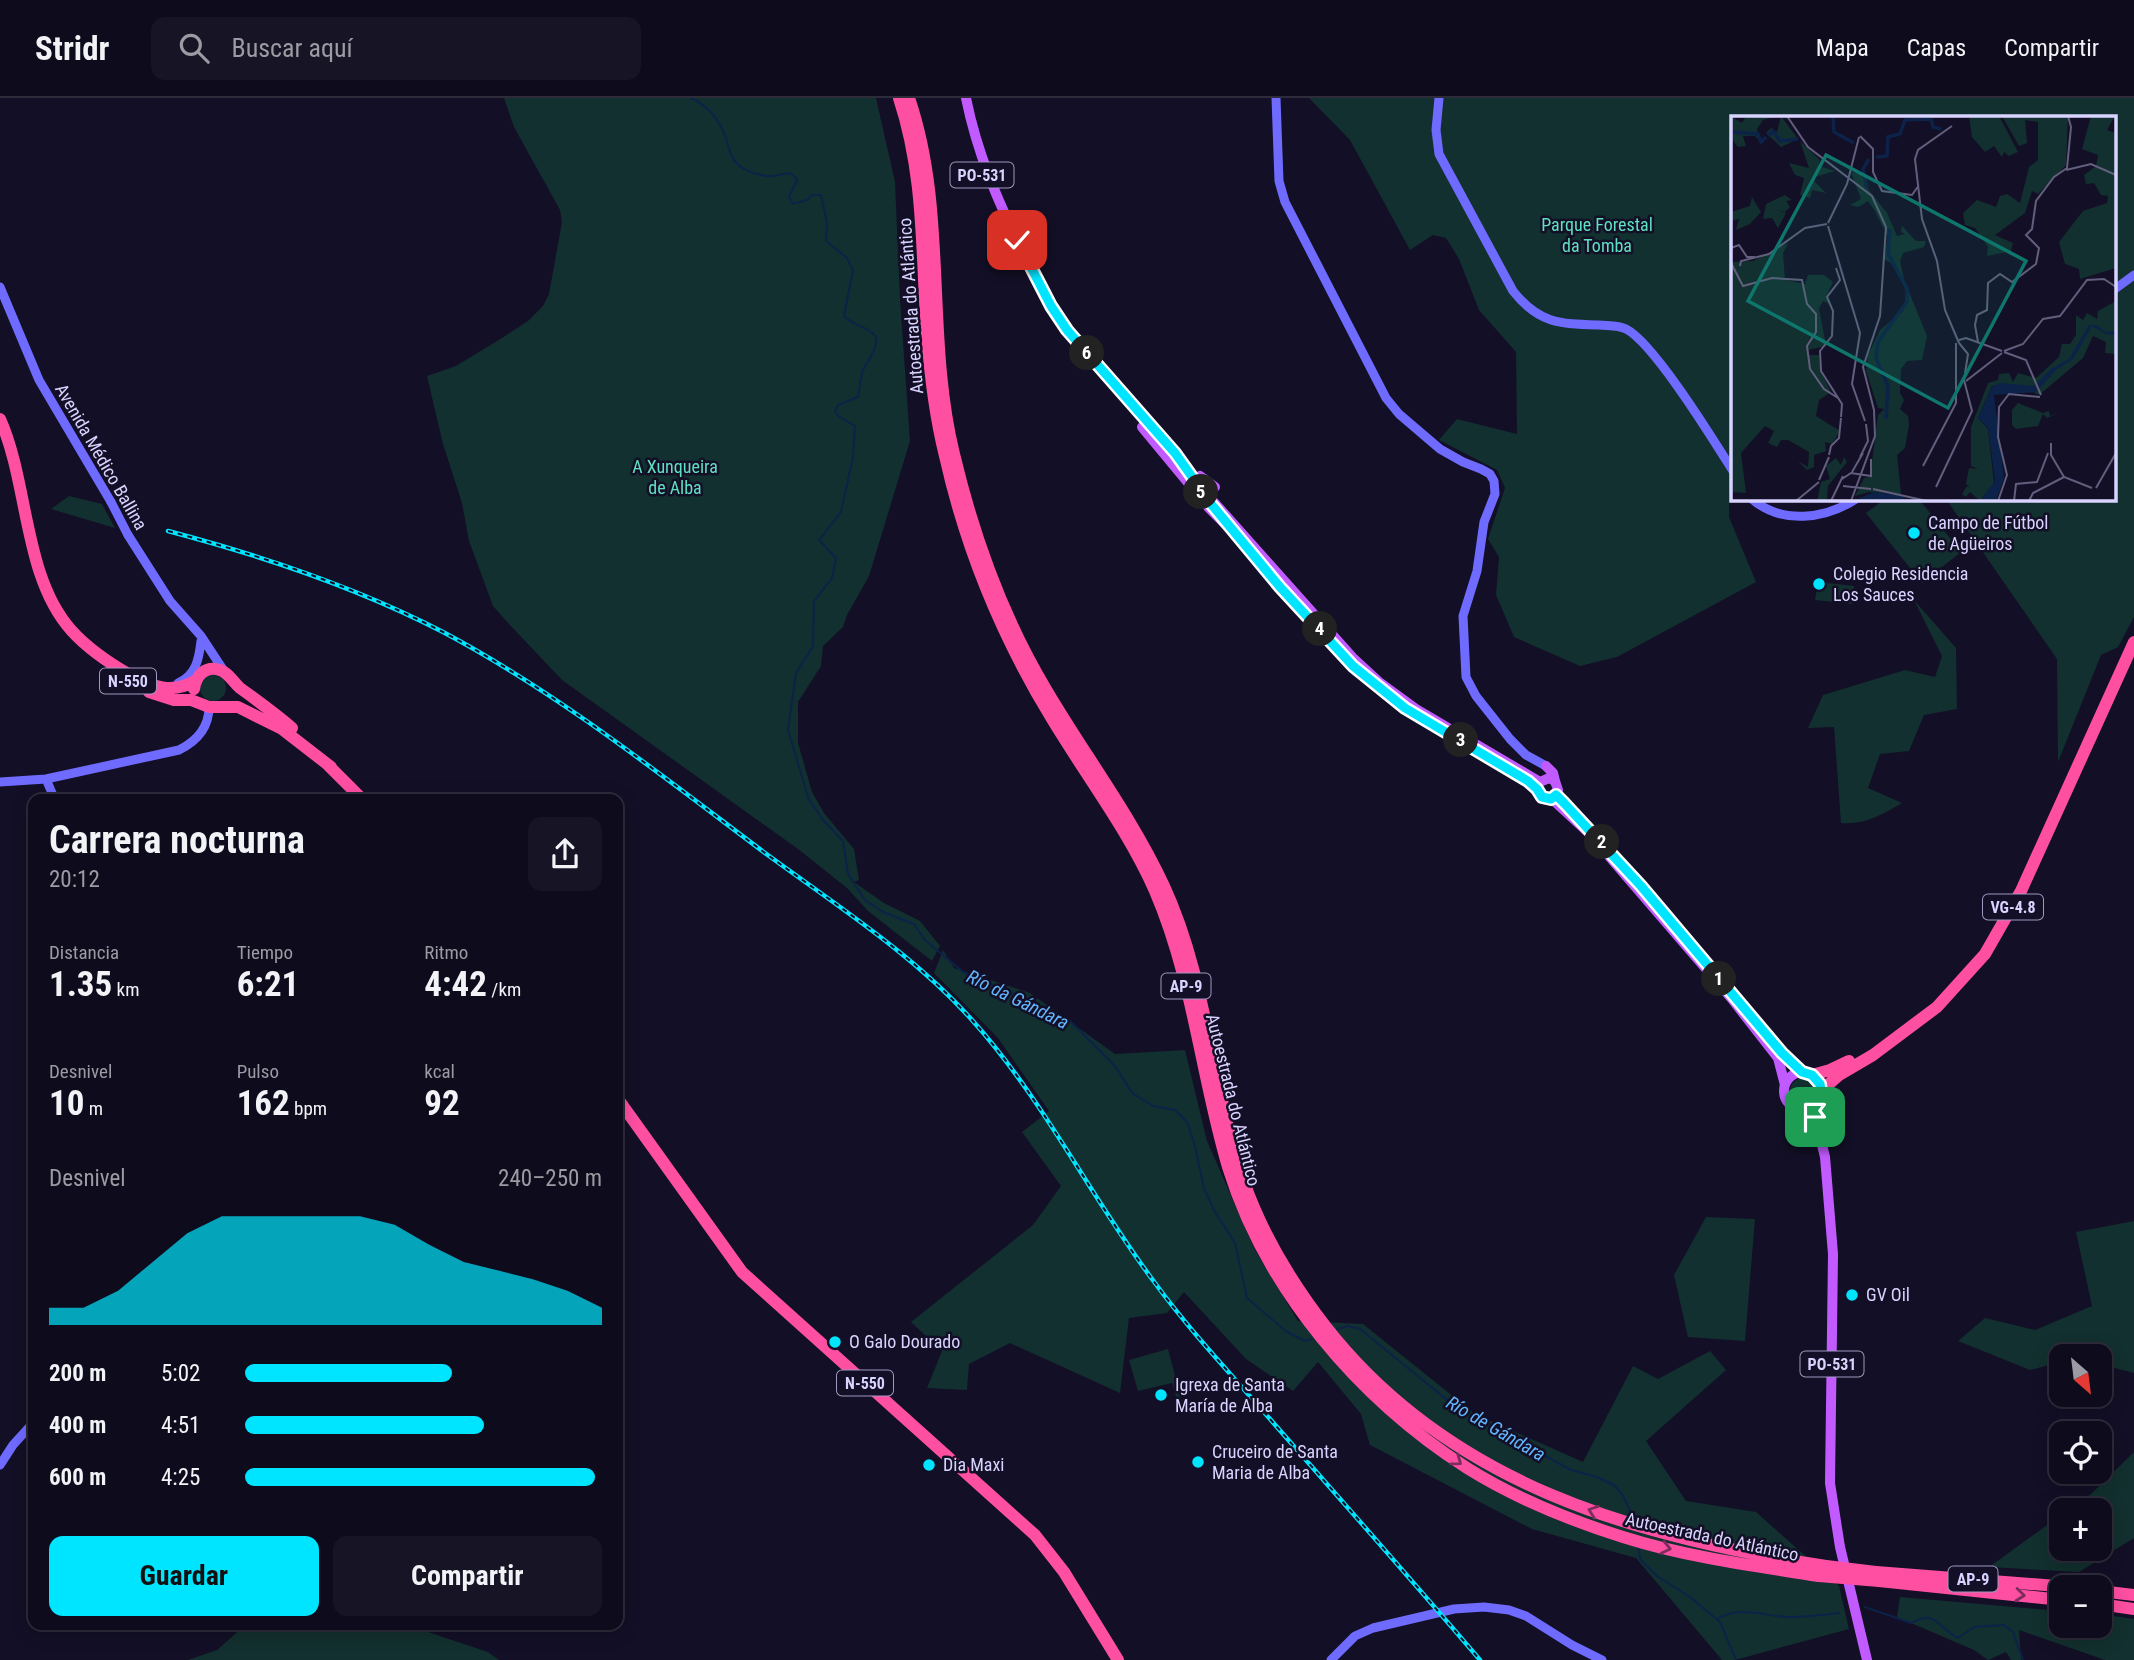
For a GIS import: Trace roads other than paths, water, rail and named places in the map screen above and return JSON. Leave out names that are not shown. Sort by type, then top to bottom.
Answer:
[{"type":"highway","name":"Autoestrada do Atlántico","points":[[899,98],[911,136],[919,177],[927,334],[933,392],[956,505],[978,572],[1009,644],[1055,724],[1124,832],[1154,890],[1173,936],[1229,1169],[1250,1225],[1279,1277],[1313,1326],[1352,1373],[1418,1432],[1465,1467],[1516,1496],[1569,1518],[1624,1538],[1754,1566],[1823,1571],[2049,1598]]},
{"type":"highway","name":"Autoestrada do Atlántico","points":[[909,98],[923,149],[928,181],[939,360],[945,408],[952,448],[975,533],[990,575],[1030,660],[1061,714],[1128,817],[1165,888],[1190,958],[1223,1109],[1245,1186],[1276,1250],[1306,1301],[1342,1346],[1397,1402],[1441,1436],[1491,1467],[1569,1502],[1666,1535],[1823,1571]]},
{"type":"highway","name":"N-550","points":[[0,419],[14,458],[36,557],[46,585],[70,629],[100,663],[117,676],[152,693],[174,700],[191,700],[211,706],[238,708],[282,729],[331,767]]},
{"type":"highway","name":"N-550","points":[[70,629],[104,659],[134,677],[160,687],[172,690],[183,688],[215,668],[305,740],[357,794]]},
{"type":"highway","name":"VG-4.8","points":[[1820,1096],[1839,1075],[1873,1055],[1937,1007],[1985,954],[2021,891],[2134,642]]},
{"type":"highway","points":[[2083,755],[2099,731],[2134,656]]},
{"type":"highway","points":[[199,677],[196,696],[211,706],[233,693],[227,675]]},
{"type":"highway","name":"VG-4.8","points":[[1807,1074],[1836,1067],[1905,1031]]},
{"type":"highway","name":"N-550","points":[[623,1106],[742,1272],[1035,1535],[1065,1572],[1118,1660]]},
{"type":"highway","name":"Autoestrada do Atlántico","points":[[1877,1577],[2049,1586]]},
{"type":"highway","points":[[2112,1592],[2134,1595]]},
{"type":"highway","points":[[2112,1606],[2134,1609]]},
{"type":"main road","name":"PO-531","points":[[963,98],[969,134],[987,186],[1046,308],[1071,344],[1209,508],[1353,666],[1423,720],[1549,788],[1732,999],[1778,1058],[1785,1085],[1784,1095],[1788,1103],[1801,1110],[1812,1133],[1827,1180]]},
{"type":"main road","name":"PO-531","points":[[963,98],[994,192],[1051,306],[1067,330],[1180,461],[1211,491],[1310,611],[1379,681],[1416,709],[1549,788],[1641,886],[1782,1053],[1820,1084],[1815,1117],[1825,1157],[1833,1254],[1830,1483],[1840,1547],[1867,1660]]},
{"type":"main road","points":[[1158,447],[1189,479],[1197,478],[1197,487],[1230,529]]},
{"type":"main road","points":[[1546,766],[1553,773],[1549,788]]},
{"type":"main road","points":[[1785,1085],[1790,1078],[1807,1074]]},
{"type":"main road","points":[[1801,1110],[1811,1108],[1820,1096]]},
{"type":"street","points":[[1276,98],[1279,181],[1286,202],[1387,398],[1399,414],[1440,449],[1490,474],[1494,481],[1495,495],[1483,522],[1477,571],[1463,616],[1466,677],[1476,696],[1510,739],[1526,755],[1546,766]]},
{"type":"street","points":[[1438,98],[1436,130],[1439,154],[1518,298],[1550,321],[1625,328],[1636,336],[1682,394],[1731,468]]},
{"type":"street","points":[[2116,288],[2134,275]]},
{"type":"street","name":"Avenida Médico Ballina","points":[[0,287],[39,380],[128,535],[170,601],[195,630],[227,675]]},
{"type":"street","points":[[1754,500],[1773,512],[1797,517],[1831,511],[1854,500]]},
{"type":"street","name":"Avenida Médico Ballina","points":[[195,630],[205,659],[199,677]]},
{"type":"street","points":[[160,687],[186,680],[194,670],[201,641]]},
{"type":"street","points":[[0,782],[46,779],[179,750],[188,746],[203,731],[211,706]]},
{"type":"street","points":[[46,779],[52,794]]},
{"type":"street","points":[[0,1465],[28,1428]]},
{"type":"street","points":[[1331,1660],[1355,1636],[1373,1628],[1454,1609],[1484,1606],[1526,1616],[1602,1660]]},
{"type":"waterway","name":"Río da Gándara","points":[[691,98],[703,105],[717,120],[733,158],[741,167],[765,176],[792,174],[797,180],[789,197],[793,204],[807,200],[812,195],[821,195],[827,223],[826,241],[847,258],[853,270],[844,316],[876,337],[874,350],[863,371],[858,397],[838,405],[835,411],[838,416],[855,426],[853,457],[841,512],[819,540],[836,558],[832,578],[814,601],[813,646],[796,673],[788,730],[809,800],[843,841],[848,874],[865,900],[883,912],[914,924],[925,940],[963,972],[1068,1019],[1115,1066],[1132,1093],[1153,1106],[1175,1110],[1187,1122],[1204,1188],[1215,1212],[1235,1243],[1247,1298],[1287,1332],[1305,1341],[1312,1339]]},
{"type":"waterway","name":"Río de Gándara","points":[[1337,1329],[1348,1326],[1360,1329],[1457,1408],[1571,1470],[1614,1485],[1622,1494],[1633,1517]]},
{"type":"waterway","name":"Río de Gándara","points":[[1638,1547],[1640,1559],[1657,1576],[1690,1597],[1720,1622],[1736,1660]]},
{"type":"waterway","points":[[1865,1607],[1911,1623],[1919,1619],[1931,1619],[1958,1638],[1974,1627],[2004,1625],[2013,1632],[2023,1660]]},
{"type":"waterway","points":[[1717,1619],[1743,1612],[1788,1617],[1839,1613]]},
{"type":"railway","points":[[168,531],[274,562],[343,587],[410,616],[486,656],[608,736],[900,952],[949,996],[998,1051],[1045,1116],[1132,1251],[1182,1318],[1480,1660]]},
{"type":"place","name":"Campo de Fútbol de Agüeiros","points":[[1914,533]]},
{"type":"place","name":"Colegio Residencia Los Sauces","points":[[1819,584]]},
{"type":"place","name":"GV Oil","points":[[1852,1295]]},
{"type":"place","name":"O Galo Dourado","points":[[835,1342]]},
{"type":"place","name":"Igrexa de Santa María de Alba","points":[[1161,1395]]},
{"type":"place","name":"Cruceiro de Santa Maria de Alba","points":[[1198,1462]]},
{"type":"place","name":"Dia Maxi","points":[[929,1465]]},
{"type":"park label","name":"Parque Forestal da Tomba","points":[[1597,235]]},
{"type":"park label","name":"A Xunqueira de Alba","points":[[675,477]]}]
